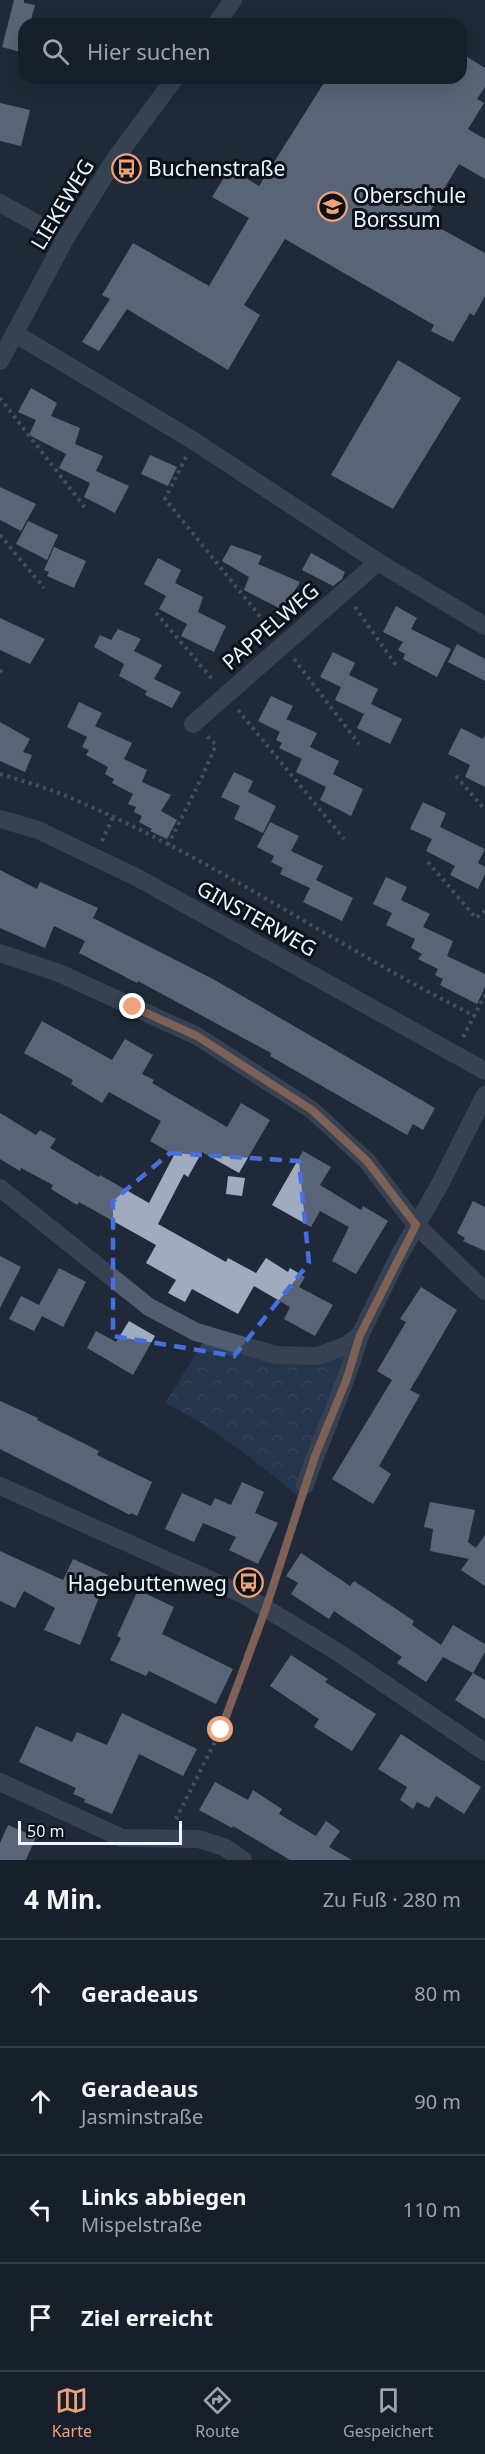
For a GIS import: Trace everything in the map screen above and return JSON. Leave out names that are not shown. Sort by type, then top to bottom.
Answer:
[{"type":"street","points":[[220,18],[233,0]]},
{"type":"street","name":"LIEKEWEG","points":[[0,361],[65,239],[115,159],[171,84]]},
{"type":"street","points":[[0,203],[65,239]]},
{"type":"street","points":[[14,333],[194,441],[378,562],[485,626]]},
{"type":"street","name":"PAPPELWEG","points":[[193,724],[378,562]]},
{"type":"street","name":"GINSTERWEG","points":[[0,819],[38,830],[138,878],[485,1071]]},
{"type":"street","points":[[0,953],[59,973],[197,1036],[312,1110],[367,1161],[416,1225],[485,1292]]},
{"type":"street","points":[[305,1485],[346,1381],[360,1335],[485,1095]]},
{"type":"street","points":[[0,1188],[149,1307],[196,1332],[276,1355],[318,1356],[347,1345],[360,1335]]},
{"type":"street","points":[[0,1486],[179,1565],[266,1608],[336,1651],[485,1752]]},
{"type":"street","points":[[0,1782],[122,1838],[198,1839],[224,1846],[243,1860]]},
{"type":"path","points":[[0,398],[86,509]]},
{"type":"path","points":[[194,441],[165,499],[283,645],[359,744]]},
{"type":"path","points":[[0,535],[44,588]]},
{"type":"path","points":[[344,592],[398,668]]},
{"type":"path","points":[[156,613],[344,839]]},
{"type":"path","points":[[0,670],[4,675]]},
{"type":"path","points":[[168,845],[216,745],[193,724]]},
{"type":"path","points":[[0,774],[56,792],[168,845],[434,996],[475,1016]]},
{"type":"path","points":[[456,776],[485,810]]},
{"type":"path","points":[[428,862],[476,918],[485,911]]},
{"type":"path","points":[[453,1053],[485,995]]},
{"type":"path","points":[[165,1839],[221,1730],[266,1608],[305,1485]]},
{"type":"highlighted area","points":[[170,1153],[299,1161],[309,1263],[234,1356],[113,1336],[113,1201]]},
{"type":"green space","points":[[360,1335],[301,1499],[218,1435],[165,1403],[207,1336],[300,1357]]},
{"type":"building","points":[[14,0],[24,0],[24,3],[35,5],[32,18],[18,18],[18,51],[2,47]]},
{"type":"building","name":"Oberschule Borssum","points":[[467,57],[485,68],[485,87],[477,99],[484,103],[468,129],[485,139],[485,179],[459,164],[425,220],[485,253],[485,296],[474,316],[470,313],[453,342],[431,331],[434,325],[285,239],[244,305],[260,315],[228,370],[127,309],[99,351],[82,342],[110,299],[102,295],[133,243],[209,286],[249,218],[212,197],[230,168],[259,186],[323,84],[467,84]]},
{"type":"building","points":[[0,103],[30,110],[21,146],[0,141]]},
{"type":"building","points":[[398,360],[461,398],[393,509],[331,475]]},
{"type":"building","points":[[31,388],[57,403],[51,416],[80,428],[75,444],[103,456],[96,471],[129,486],[115,513],[84,497],[90,483],[59,468],[66,454],[29,435],[36,420],[18,412]]},
{"type":"building","points":[[150,455],[177,467],[168,486],[141,474]]},
{"type":"building","points":[[0,487],[36,504],[21,531],[0,520]]},
{"type":"building","points":[[28,521],[58,535],[47,560],[16,544]]},
{"type":"building","points":[[231,545],[262,556],[258,564],[300,582],[283,610],[244,590],[249,577],[222,561]]},
{"type":"building","points":[[54,547],[86,561],[74,588],[47,576],[49,572],[44,570]]},
{"type":"building","points":[[311,553],[345,572],[342,579],[333,586],[302,570]]},
{"type":"building","points":[[158,558],[181,570],[175,583],[203,597],[198,612],[226,626],[214,652],[181,636],[187,624],[159,609],[166,596],[144,584]]},
{"type":"building","points":[[396,606],[417,618],[411,629],[451,649],[437,677],[403,659],[405,654],[398,650],[403,642],[383,632]]},
{"type":"building","points":[[0,618],[45,639],[30,664],[0,650]]},
{"type":"building","points":[[118,629],[141,639],[134,651],[162,665],[154,679],[181,692],[172,708],[145,695],[147,691],[119,676],[124,664],[94,647],[100,635],[111,640]]},
{"type":"building","points":[[457,644],[485,659],[485,681],[448,662]]},
{"type":"building","points":[[333,652],[355,663],[349,675],[378,689],[371,704],[402,719],[390,744],[357,728],[364,714],[335,700],[341,687],[320,677]]},
{"type":"building","points":[[271,696],[293,706],[280,732],[258,721]]},
{"type":"building","points":[[79,702],[102,713],[95,726],[132,743],[124,759],[147,770],[142,782],[171,795],[161,811],[177,820],[167,839],[150,831],[152,829],[139,822],[142,816],[134,812],[136,807],[128,804],[133,794],[112,783],[114,779],[105,774],[108,767],[86,755],[89,750],[82,747],[87,737],[67,727]]},
{"type":"building","points":[[286,719],[317,733],[310,747],[339,761],[333,774],[363,789],[351,816],[320,800],[326,787],[296,772],[302,759],[279,748],[282,743],[276,740]]},
{"type":"building","points":[[0,722],[30,739],[23,752],[32,755],[25,772],[0,761]]},
{"type":"building","points":[[461,728],[483,739],[485,735],[485,787],[465,777],[470,765],[448,754]]},
{"type":"building","points":[[234,772],[253,781],[248,792],[276,806],[263,833],[234,819],[240,806],[221,797]]},
{"type":"building","points":[[423,802],[446,813],[440,827],[485,849],[478,863],[485,867],[485,874],[478,889],[450,875],[455,866],[426,851],[432,839],[410,829]]},
{"type":"building","points":[[270,822],[299,836],[291,851],[323,866],[316,880],[353,898],[342,921],[303,902],[310,888],[280,874],[283,868],[271,862],[274,856],[257,847]]},
{"type":"building","points":[[0,870],[37,889],[40,882],[98,908],[93,918],[213,979],[435,1108],[423,1130],[413,1124],[407,1135],[270,1056],[271,1053],[138,981],[137,983],[79,953],[85,941],[54,926],[45,948],[0,928]]},
{"type":"building","points":[[386,877],[407,887],[401,900],[430,914],[423,927],[453,941],[447,956],[485,974],[485,987],[477,1004],[440,985],[443,979],[435,975],[438,969],[418,959],[422,954],[411,948],[415,939],[386,925],[392,913],[373,904]]},
{"type":"building","points":[[42,1021],[112,1060],[125,1039],[153,1055],[142,1074],[154,1080],[152,1083],[227,1127],[241,1103],[270,1120],[239,1173],[202,1152],[188,1177],[184,1174],[158,1224],[226,1262],[228,1258],[256,1273],[266,1258],[288,1272],[290,1268],[305,1277],[299,1287],[333,1305],[315,1336],[284,1319],[290,1307],[254,1286],[238,1314],[192,1289],[185,1302],[168,1293],[176,1280],[146,1263],[156,1245],[79,1202],[77,1205],[51,1189],[53,1185],[21,1168],[20,1171],[0,1159],[0,1113],[36,1135],[40,1130],[56,1139],[50,1148],[149,1203],[174,1155],[150,1141],[161,1121],[109,1092],[102,1103],[71,1084],[73,1080],[24,1053]]},
{"type":"building","points":[[303,1151],[331,1167],[320,1185],[361,1210],[363,1206],[388,1221],[356,1274],[332,1261],[349,1227],[320,1211],[311,1227],[272,1205]]},
{"type":"building","points":[[228,1176],[245,1178],[242,1196],[226,1194]]},
{"type":"building","points":[[473,1201],[485,1207],[485,1251],[463,1241],[465,1238],[457,1233]]},
{"type":"building","points":[[0,1256],[21,1267],[0,1308]]},
{"type":"building","points":[[59,1268],[86,1282],[63,1327],[42,1316],[34,1331],[9,1319],[21,1296],[39,1305]]},
{"type":"building","points":[[421,1287],[457,1310],[410,1390],[420,1395],[379,1466],[391,1474],[373,1504],[332,1479],[392,1380],[377,1371],[406,1322],[400,1319]]},
{"type":"building","points":[[129,1321],[155,1336],[133,1375],[87,1348],[96,1331],[116,1342]]},
{"type":"building","points":[[0,1401],[38,1418],[37,1420],[99,1451],[97,1455],[152,1482],[137,1516],[131,1513],[130,1515],[0,1449]]},
{"type":"building","points":[[242,1482],[264,1492],[255,1513],[278,1523],[258,1564],[229,1550],[236,1537],[203,1523],[194,1542],[165,1529],[182,1493],[211,1506],[215,1498],[231,1505]]},
{"type":"building","points":[[430,1502],[475,1510],[468,1542],[476,1548],[485,1535],[485,1586],[461,1570],[469,1559],[430,1551],[433,1529],[424,1527]]},
{"type":"building","points":[[0,1551],[63,1580],[73,1559],[108,1575],[80,1645],[44,1630],[55,1608],[24,1591],[15,1608],[0,1601]]},
{"type":"building","points":[[301,1553],[350,1586],[354,1581],[414,1621],[412,1625],[441,1645],[453,1625],[485,1644],[485,1652],[473,1673],[443,1657],[426,1682],[397,1663],[402,1657],[334,1611],[329,1619],[291,1594],[298,1583],[286,1576]]},
{"type":"building","points":[[138,1590],[174,1607],[162,1634],[233,1669],[216,1704],[149,1671],[146,1676],[110,1660],[121,1638],[117,1636]]},
{"type":"building","points":[[291,1655],[328,1679],[325,1682],[376,1714],[352,1751],[314,1727],[319,1719],[270,1686]]},
{"type":"building","points":[[473,1673],[485,1680],[485,1719],[455,1700]]},
{"type":"building","points":[[122,1713],[197,1749],[183,1776],[139,1754],[112,1814],[84,1802],[85,1799],[73,1794],[76,1788],[19,1762],[36,1726],[72,1742],[77,1732],[107,1745]]},
{"type":"building","points":[[401,1734],[481,1787],[464,1814],[436,1796],[429,1808],[417,1802],[413,1809],[400,1800],[407,1787],[378,1769]]},
{"type":"building","points":[[215,1782],[248,1800],[253,1790],[282,1809],[279,1814],[316,1836],[326,1821],[340,1831],[329,1847],[352,1860],[290,1860],[233,1826],[232,1828],[199,1810]]},
{"type":"building","points":[[8,1825],[36,1837],[26,1860],[0,1860],[0,1843]]},
{"type":"place","name":"Buchenstraße","points":[[127,168]]},
{"type":"place","name":"Oberschule Borssum","points":[[332,207]]},
{"type":"place","name":"Hagebuttenweg","points":[[248,1583]]},
{"type":"route","points":[[133,1007],[197,1036],[312,1110],[367,1161],[416,1225],[360,1335],[346,1381],[315,1456],[266,1608],[221,1730]]}]
